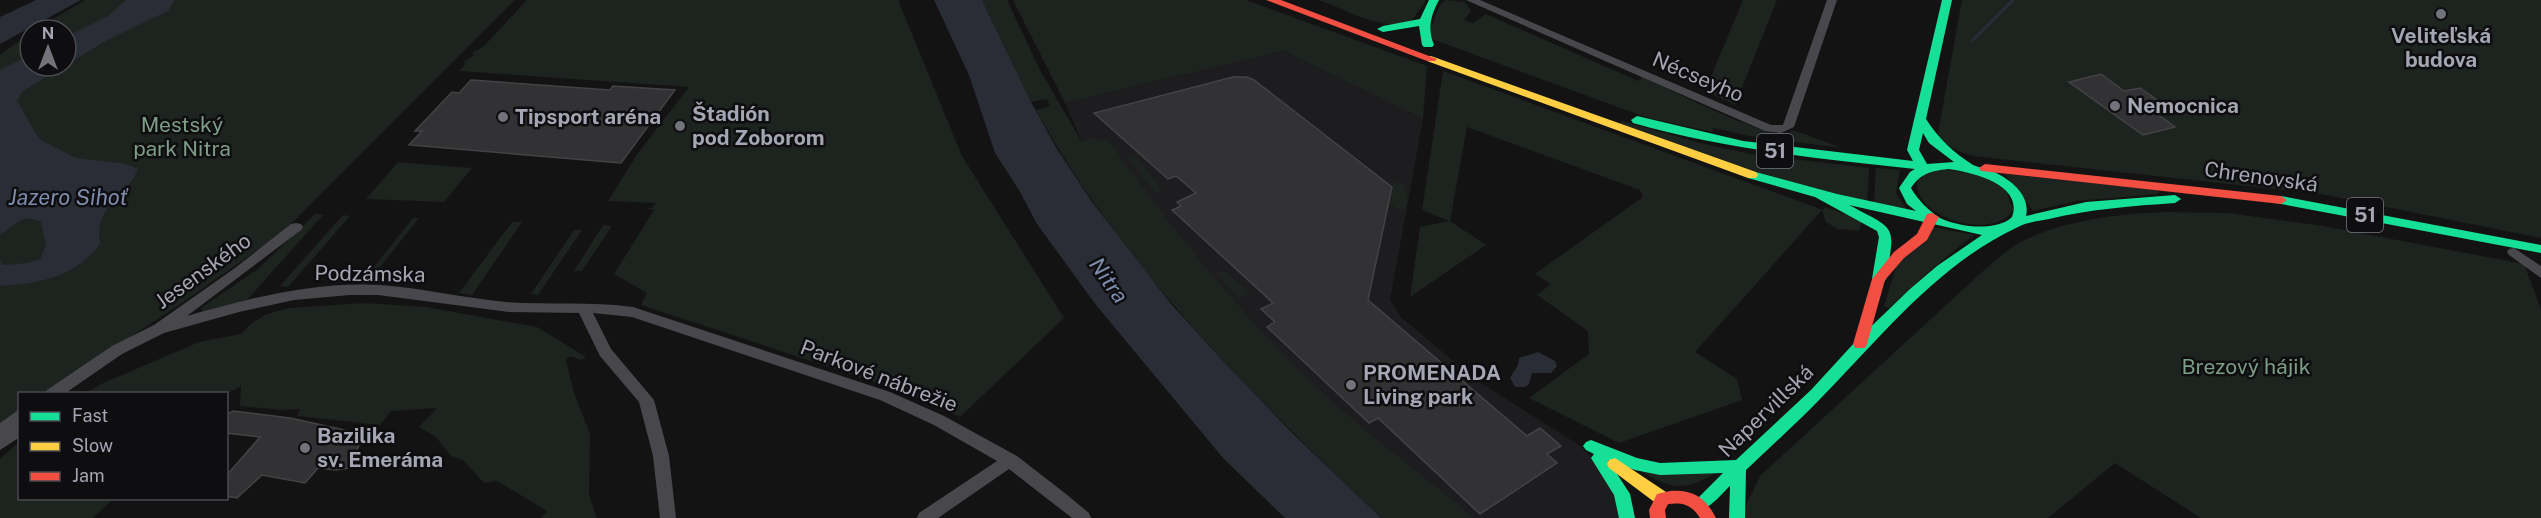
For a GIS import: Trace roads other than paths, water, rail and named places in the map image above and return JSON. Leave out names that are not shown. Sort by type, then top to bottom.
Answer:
[{"type":"main road","name":"51","points":[[1271,0],[1430,52]]},
{"type":"main road","name":"51","points":[[1304,0],[1383,29],[1447,59],[1695,156],[1821,196],[1932,218],[1965,230],[1998,230],[2014,223],[2019,217],[2021,209],[2016,195],[1999,179],[1970,167],[1943,163],[1922,166],[1760,149],[1669,130],[1447,59]]},
{"type":"main road","points":[[1430,52],[1423,36],[1422,22],[1434,0]]},
{"type":"main road","points":[[1922,166],[1913,150],[1947,0]]},
{"type":"main road","points":[[1383,29],[1422,22]]},
{"type":"main road","points":[[1920,119],[1933,140],[1970,167]]},
{"type":"main road","name":"51","points":[[1922,166],[1909,176],[1907,190],[1917,206],[1932,218]]},
{"type":"main road","name":"Chrenovská","points":[[1970,167],[2283,200],[2541,249]]},
{"type":"main road","points":[[1821,196],[1845,210],[1876,222],[1882,228],[1886,237],[1879,279]]},
{"type":"main road","name":"Chrenovská","points":[[2014,223],[2086,206],[2147,200],[2229,201],[2314,213],[2541,257]]},
{"type":"main road","name":"Napervillská","points":[[1860,346],[1879,279],[1899,255],[1922,237],[1932,218]]},
{"type":"main road","name":"Napervillská","points":[[1700,504],[1816,394],[1860,346],[1942,269],[1998,230]]},
{"type":"main road","points":[[1591,446],[1636,465],[1661,469],[1679,471],[1738,466],[1737,518]]},
{"type":"main road","points":[[1591,446],[1663,499],[1681,496],[1700,504],[1708,518]]},
{"type":"main road","points":[[1591,446],[1622,494],[1627,518]]},
{"type":"main road","points":[[1658,518],[1657,510],[1663,499]]},
{"type":"street","name":"Nécseyho","points":[[1471,0],[1769,128],[1781,129],[1788,127],[1832,0]]},
{"type":"street","name":"Jesenského","points":[[54,392],[117,350],[159,329],[240,271],[296,227]]},
{"type":"street","name":"Chrenovská","points":[[2514,252],[2541,273]]},
{"type":"street","name":"Podzámska","points":[[159,329],[259,301],[338,290],[396,292],[509,307],[584,308],[633,312],[675,325]]},
{"type":"street","points":[[584,308],[605,352],[646,400],[661,456],[668,518]]},
{"type":"street","name":"Parkové nábrežie","points":[[675,325],[885,396],[964,432],[1011,460],[1083,518]]},
{"type":"street","name":"Jesenského","points":[[68,392],[126,352],[131,345]]},
{"type":"street","points":[[0,431],[18,417]]},
{"type":"street","points":[[0,444],[18,430]]},
{"type":"street","points":[[926,518],[1011,460]]},
{"type":"water","points":[[36,0],[81,0],[48,18],[18,18],[18,34],[0,44],[0,17]]},
{"type":"water","points":[[126,0],[175,0],[168,11],[109,39],[78,58],[78,31],[108,16]]},
{"type":"water","name":"Nitra","points":[[934,0],[982,0],[1031,102],[1057,149],[1092,202],[1171,304],[1292,433],[1381,518],[1285,518],[1223,458],[1096,305],[1037,224],[1019,190],[995,153],[969,75]]},
{"type":"water","name":"Jazero Sihoť","points":[[18,61],[18,78],[44,78],[23,91],[17,101],[39,139],[76,158],[126,164],[138,169],[126,188],[106,211],[99,230],[100,244],[90,255],[55,277],[0,286],[0,260],[3,265],[28,263],[40,259],[46,246],[41,222],[34,219],[23,219],[0,235],[0,70]]},
{"type":"water","points":[[1538,352],[1555,361],[1557,366],[1551,373],[1532,373],[1529,384],[1525,387],[1515,387],[1510,378],[1518,365],[1519,358]]},
{"type":"waterway","points":[[1973,40],[2013,0]]},
{"type":"place","name":"Veliteľská budova","points":[[2441,14]]},
{"type":"place","name":"Nemocnica","points":[[2115,106]]},
{"type":"place","name":"Tipsport aréna","points":[[503,117]]},
{"type":"place","name":"Štadión pod Zoborom","points":[[680,126]]},
{"type":"place","name":"PROMENADA Living park","points":[[1351,385]]},
{"type":"place","name":"Bazilika sv. Emeráma","points":[[305,448]]},
{"type":"park label","name":"Mestský park Nitra","points":[[182,137]]},
{"type":"park label","name":"Brezový hájik","points":[[2246,367]]}]
